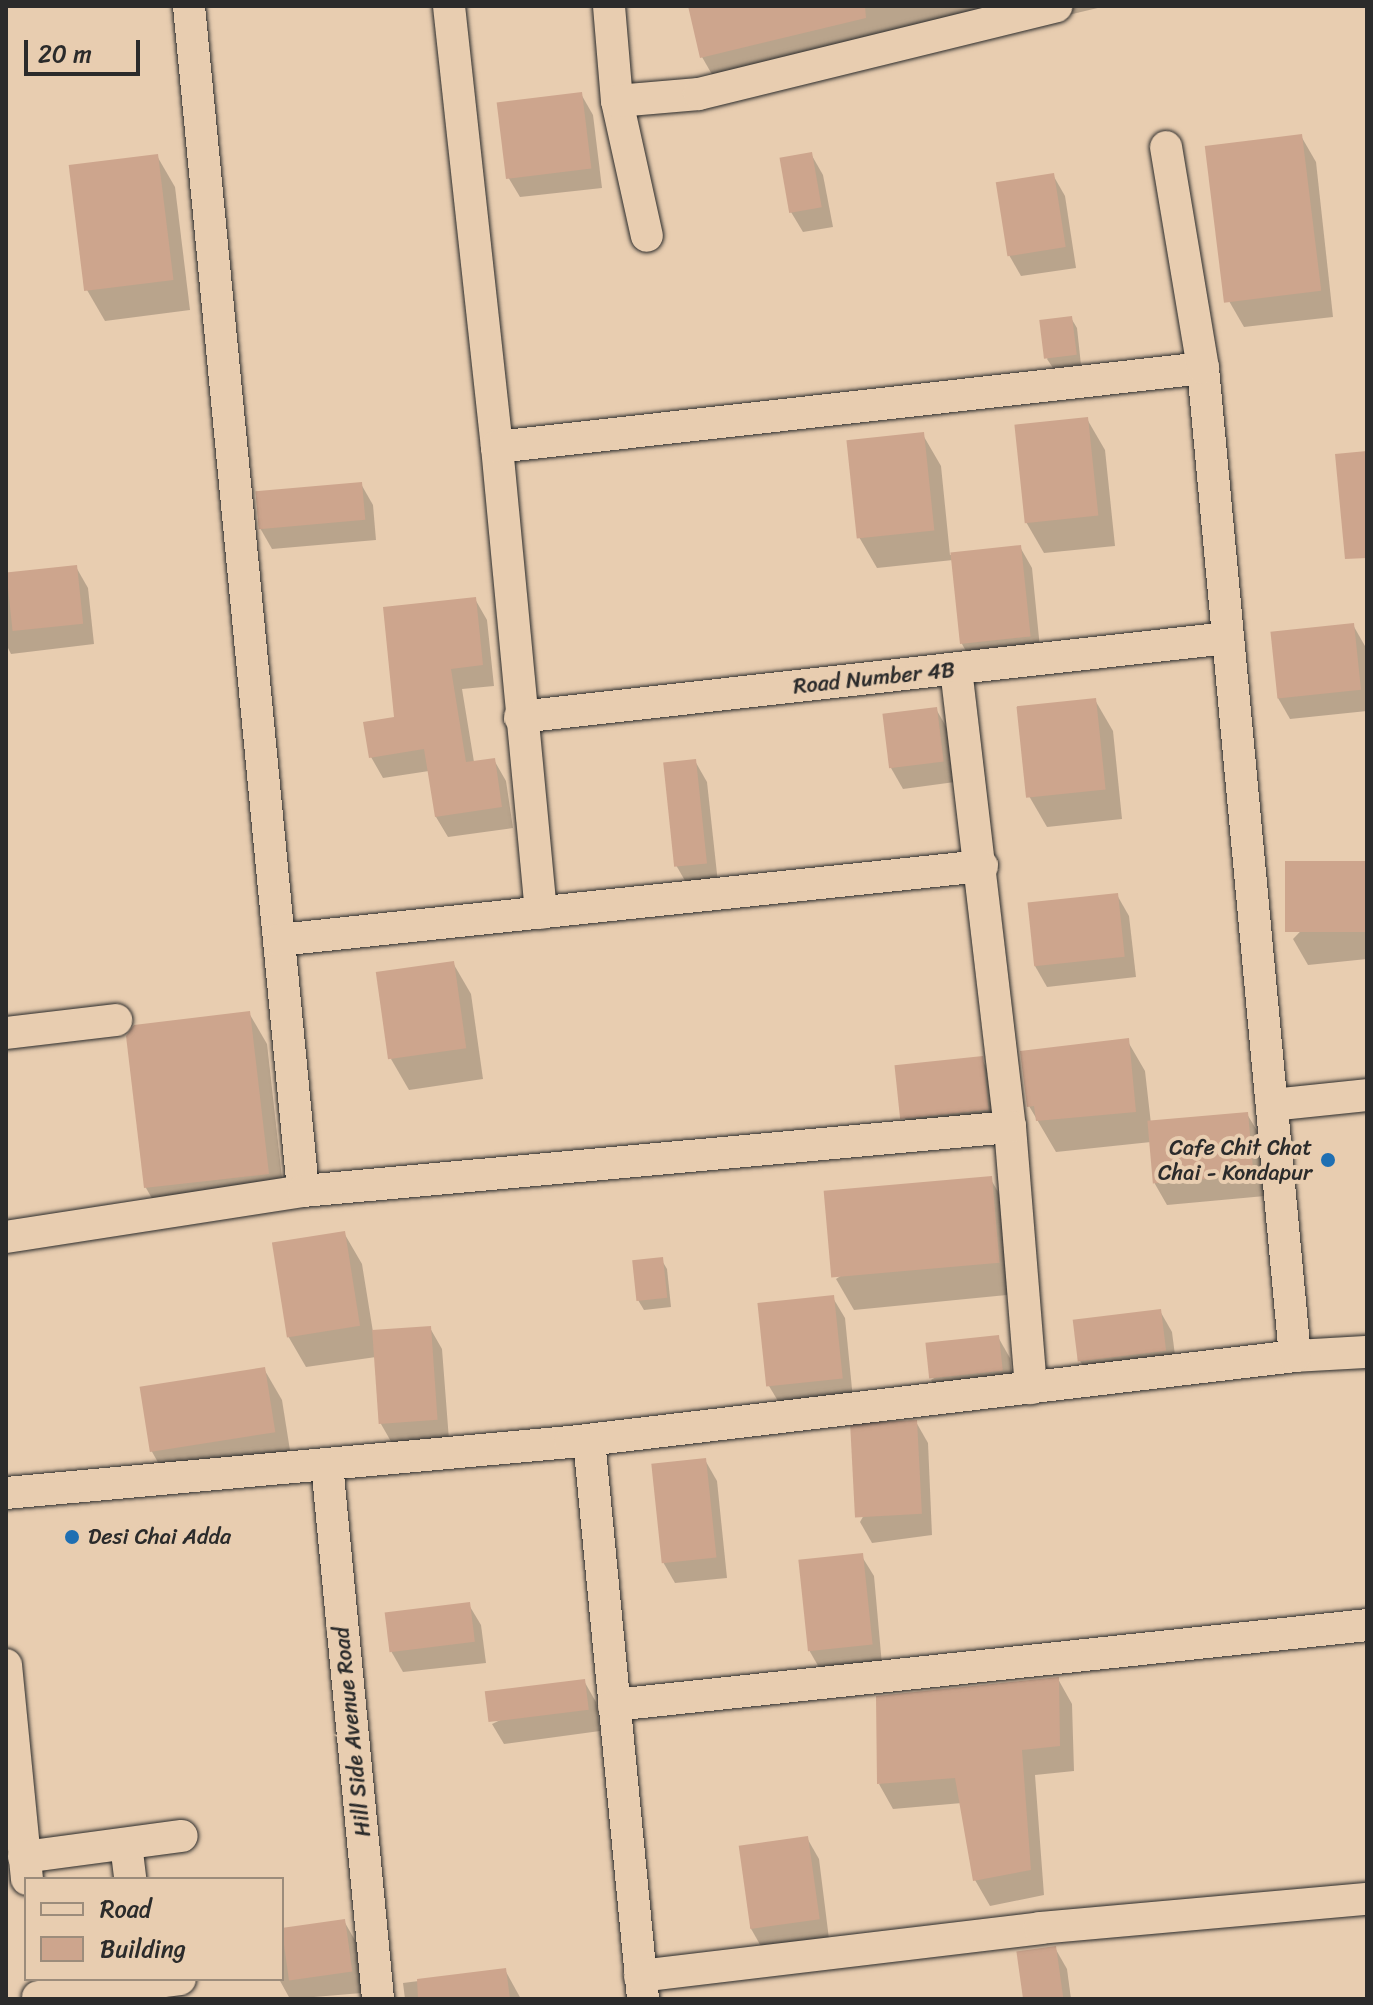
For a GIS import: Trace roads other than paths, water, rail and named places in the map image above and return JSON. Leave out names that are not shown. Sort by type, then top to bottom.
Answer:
[{"type":"street","points":[[189,6],[303,1191]]},
{"type":"street","points":[[449,6],[497,447],[520,717],[541,913]]},
{"type":"street","points":[[609,6],[617,101],[647,236]]},
{"type":"street","points":[[617,101],[699,94],[1056,6]]},
{"type":"street","points":[[1166,147],[1203,368],[1295,1356]]},
{"type":"street","points":[[497,447],[1203,368]]},
{"type":"street","name":"Road Number 4B","points":[[520,717],[1228,638]]},
{"type":"street","points":[[956,669],[982,866],[1010,1127],[1031,1388]]},
{"type":"street","points":[[279,940],[982,866]]},
{"type":"street","points":[[6,1033],[116,1020]]},
{"type":"street","points":[[1272,1105],[1367,1095]]},
{"type":"street","points":[[6,1237],[303,1191],[1010,1127]]},
{"type":"street","points":[[6,1493],[589,1440],[1295,1356],[1367,1352]]},
{"type":"street","points":[[589,1440],[642,1987],[1040,1928],[1367,1899]]},
{"type":"street","name":"Hill Side Avenue Road","points":[[327,1464],[378,1999]]},
{"type":"street","points":[[614,1705],[1367,1625]]},
{"type":"street","points":[[6,1665],[26,1868],[126,1844],[182,1836]]},
{"type":"street","points":[[126,1844],[130,1877]]},
{"type":"street","points":[[38,1992],[141,1982]]},
{"type":"place","name":"Cafe Chit Chat Chai - Kondapur","points":[[1328,1160]]},
{"type":"place","name":"Desi Chai Adda","points":[[72,1537]]}]
